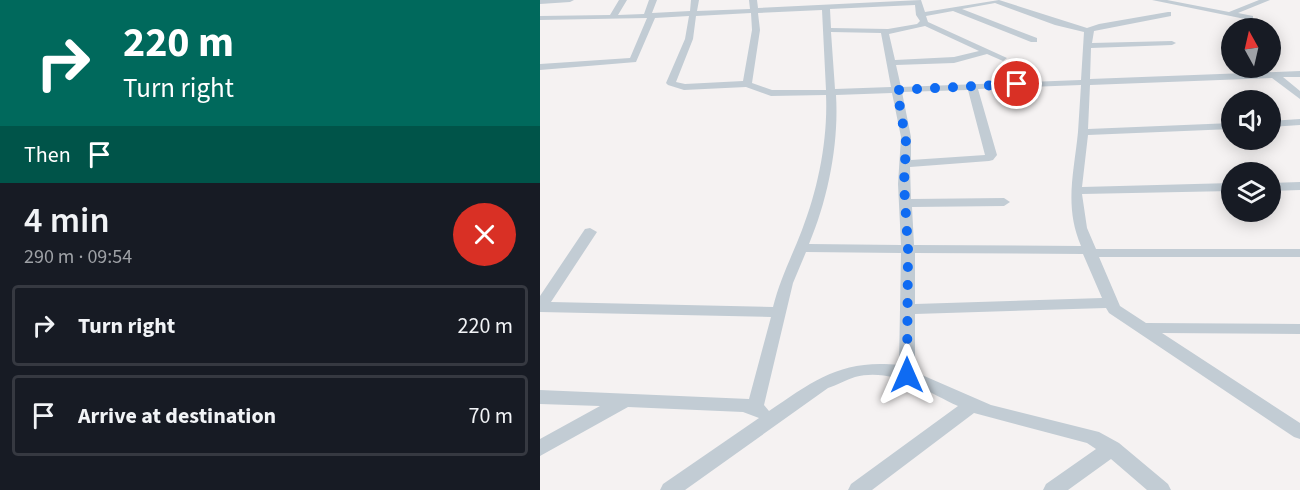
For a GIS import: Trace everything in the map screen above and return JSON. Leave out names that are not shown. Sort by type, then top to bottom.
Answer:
[{"type":"street","points":[[540,2],[570,0]]},
{"type":"street","points":[[613,17],[623,0]]},
{"type":"street","points":[[540,67],[633,60],[653,0]]},
{"type":"street","points":[[696,0],[689,39],[671,83],[677,86],[747,84],[771,93],[830,93],[1221,76]]},
{"type":"street","points":[[1156,0],[1184,2],[1250,18]]},
{"type":"street","points":[[1230,14],[1237,7],[1266,0]]},
{"type":"street","points":[[827,30],[911,28],[922,19],[979,1],[999,1],[1058,23],[1089,31],[1099,26],[1168,14]]},
{"type":"street","points":[[545,20],[694,14],[754,5],[826,7],[917,2],[922,19],[1003,58]]},
{"type":"street","points":[[747,84],[756,30],[754,5]]},
{"type":"street","points":[[755,407],[766,370],[778,312],[809,229],[825,170],[832,112],[826,7]]},
{"type":"street","points":[[955,9],[1034,40]]},
{"type":"street","points":[[887,30],[885,33],[906,137],[907,375]]},
{"type":"street","points":[[1089,31],[1083,132],[1076,191],[1080,228],[1114,309],[1300,432]]},
{"type":"street","points":[[1088,46],[1172,43]]},
{"type":"street","points":[[892,63],[954,60],[988,51]]},
{"type":"street","points":[[1281,74],[1300,74]]},
{"type":"street","points":[[1278,78],[1300,96]]},
{"type":"street","points":[[905,164],[989,158],[991,155],[972,86]]},
{"type":"street","points":[[1281,123],[1300,122]]},
{"type":"street","points":[[1083,132],[1221,126]]},
{"type":"street","points":[[1281,187],[1300,186]]},
{"type":"street","points":[[1076,191],[1221,188]]},
{"type":"street","points":[[905,203],[1004,202]]},
{"type":"street","points":[[540,307],[590,232]]},
{"type":"street","points":[[800,248],[1300,253]]},
{"type":"street","points":[[908,309],[1112,303]]},
{"type":"street","points":[[540,307],[778,312]]},
{"type":"street","points":[[1145,328],[1300,329]]},
{"type":"street","points":[[670,490],[822,384],[851,372],[883,369],[907,375],[972,405],[999,414],[1092,437],[1112,448],[1161,490]]},
{"type":"street","points":[[540,397],[755,407],[771,418]]},
{"type":"street","points":[[540,448],[624,401]]},
{"type":"street","points":[[858,490],[972,405]]},
{"type":"street","points":[[1053,490],[1112,448]]},
{"type":"route","points":[[907,375],[908,249],[904,184],[906,137],[897,90],[1017,84]]}]
